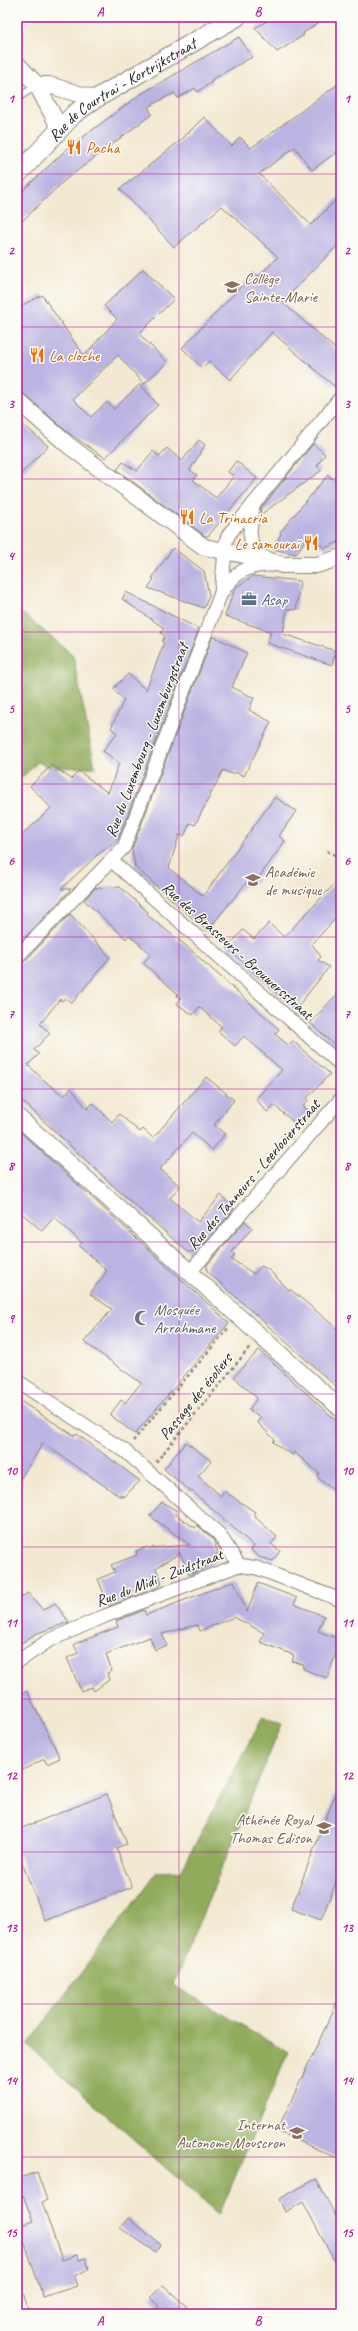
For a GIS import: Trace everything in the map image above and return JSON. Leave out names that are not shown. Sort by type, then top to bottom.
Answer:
[{"type":"main road","name":"Rue de Courtrai - Kortrijkstraat","points":[[17,174],[74,114],[95,99],[237,17]]},
{"type":"street","points":[[17,64],[37,85],[60,129]]},
{"type":"street","points":[[37,85],[48,85],[95,99]]},
{"type":"street","name":"Rue du Luxembourg - Luxemburgstraat","points":[[17,957],[124,847],[221,592],[225,552],[229,534],[341,397]]},
{"type":"street","points":[[17,400],[68,445],[197,544],[282,565],[317,565],[341,557]]},
{"type":"street","points":[[252,504],[250,533],[254,557]]},
{"type":"street","name":"Rue du Luxembourg - Luxemburgstraat","points":[[221,592],[234,576],[244,568],[259,564],[282,565]]},
{"type":"street","name":"Rue des Brasseurs - Brouwersstraat","points":[[112,861],[341,1065]]},
{"type":"street","name":"Rue des Tanneurs - Leerlooierstraat","points":[[190,1272],[341,1099]]},
{"type":"street","points":[[17,1116],[341,1409]]},
{"type":"street","points":[[17,1381],[125,1451],[219,1534],[239,1565]]},
{"type":"street","name":"Rue du Midi - Zuidstraat","points":[[17,1662],[48,1641],[105,1616],[239,1565],[257,1568],[341,1600]]},
{"type":"street","points":[[17,2297],[22,2314]]},
{"type":"lane","points":[[17,99],[37,85]]},
{"type":"path","points":[[327,851],[341,858]]},
{"type":"path","points":[[125,1451],[238,1316]]},
{"type":"path","name":"Passage des écoliers","points":[[148,1471],[260,1335]]},
{"type":"green space","points":[[17,609],[73,655],[95,767],[51,768],[38,762],[17,782]]},
{"type":"green space","points":[[263,1716],[282,1724],[173,1985],[288,2052],[219,2215],[27,2045],[157,1872],[181,1871]]},
{"type":"building","points":[[274,17],[327,17],[303,33],[304,35],[277,52],[255,28]]},
{"type":"building","points":[[239,37],[252,57],[211,80],[212,82],[197,92],[195,88],[178,98],[174,93],[148,107],[152,114],[65,180],[17,226],[17,196],[68,148],[141,94]]},
{"type":"building","points":[[341,82],[341,149],[312,170],[295,147],[259,174],[311,225],[341,195],[341,242],[282,302],[341,354],[341,380],[335,387],[272,332],[230,380],[209,361],[202,368],[182,348],[254,273],[259,276],[278,257],[222,206],[174,247],[120,189],[182,139],[204,117],[232,146],[240,137],[251,148]]},
{"type":"building","points":[[143,269],[174,299],[139,334],[167,362],[144,384],[118,355],[73,399],[91,417],[107,402],[114,409],[140,384],[158,405],[105,458],[66,431],[23,393],[17,391],[17,308],[42,295],[84,356],[117,319],[104,306]]},
{"type":"building","points":[[17,419],[48,446],[17,478]]},
{"type":"building","points":[[199,440],[205,445],[190,470],[197,475],[193,480],[216,498],[234,476],[228,472],[236,461],[257,478],[208,536],[205,536],[117,470],[123,462],[137,471],[153,451],[159,456],[167,448],[182,461]]},
{"type":"building","points":[[313,444],[325,454],[317,466],[322,470],[260,515],[261,508]]},
{"type":"building","points":[[328,475],[341,486],[341,541],[325,548],[308,536],[296,554],[272,549],[281,534],[280,532]]},
{"type":"building","points":[[173,548],[204,571],[209,595],[204,608],[148,588],[154,579],[152,578]]},
{"type":"building","points":[[253,576],[300,581],[296,610],[287,609],[283,634],[336,651],[332,665],[267,643],[271,632],[225,616],[235,588]]},
{"type":"building","points":[[126,592],[199,629],[118,839],[97,855],[61,889],[71,889],[17,946],[17,840],[51,808],[30,786],[52,765],[71,779],[79,771],[108,793],[119,763],[103,751],[117,733],[111,728],[124,700],[113,689],[128,674],[146,690],[164,643],[162,642],[165,636],[161,633],[164,628],[122,599]]},
{"type":"building","points":[[213,636],[247,653],[232,687],[254,698],[249,710],[271,722],[244,776],[234,772],[232,774],[223,770],[195,825],[190,823],[184,836],[179,835],[169,868],[203,896],[275,797],[296,811],[279,836],[285,841],[252,887],[246,883],[207,931],[135,867],[132,849]]},
{"type":"building","points":[[341,877],[341,916],[336,918],[312,944],[321,957],[318,960],[329,967],[295,1010],[227,948],[243,930],[254,939],[269,923],[284,937]]},
{"type":"building","points":[[120,887],[148,912],[147,915],[185,945],[279,1029],[275,1034],[288,1045],[293,1041],[330,1074],[306,1099],[308,1100],[303,1106],[311,1113],[299,1127],[274,1105],[267,1112],[256,1099],[282,1070],[244,1036],[235,1046],[218,1031],[222,1027],[199,1007],[193,1015],[177,1004],[181,998],[177,996],[178,994],[143,963],[151,954],[129,935],[126,939],[84,900],[95,888]]},
{"type":"building","points":[[70,914],[110,957],[72,1003],[65,998],[62,1001],[60,999],[40,1024],[50,1033],[34,1050],[39,1054],[28,1065],[47,1083],[64,1096],[71,1088],[87,1109],[93,1103],[112,1122],[119,1114],[140,1132],[143,1129],[153,1138],[206,1077],[234,1100],[214,1125],[225,1134],[212,1150],[192,1133],[160,1169],[180,1186],[170,1198],[198,1222],[221,1195],[234,1209],[198,1251],[188,1252],[119,1191],[17,1096],[17,965],[23,963]]},
{"type":"building","points":[[341,990],[341,1051],[310,1023]]},
{"type":"building","points":[[17,1129],[229,1323],[135,1434],[110,1415],[121,1400],[125,1403],[141,1383],[84,1342],[112,1309],[90,1294],[107,1271],[79,1246],[82,1243],[54,1217],[42,1231],[17,1209]]},
{"type":"building","points":[[245,1221],[252,1228],[232,1252],[235,1255],[231,1259],[254,1274],[261,1266],[269,1270],[289,1290],[290,1289],[341,1332],[341,1391],[207,1271],[207,1265]]},
{"type":"building","points":[[259,1350],[341,1425],[341,1496],[317,1477],[319,1473],[294,1452],[292,1455],[273,1442],[275,1440],[257,1422],[261,1417],[249,1410],[257,1398],[234,1377]]},
{"type":"building","points":[[17,1399],[75,1436],[77,1434],[140,1481],[124,1497],[120,1494],[122,1498],[43,1443],[17,1484]]},
{"type":"building","points":[[186,1442],[211,1461],[198,1476],[221,1496],[224,1491],[255,1512],[253,1515],[277,1537],[271,1544],[280,1551],[273,1561],[259,1557],[251,1550],[254,1546],[192,1491],[191,1492],[164,1469]]},
{"type":"building","points":[[162,1502],[177,1511],[175,1514],[195,1528],[197,1525],[213,1539],[218,1553],[213,1563],[189,1575],[180,1553],[156,1568],[162,1584],[158,1587],[109,1606],[98,1579],[115,1572],[111,1565],[137,1555],[136,1551],[147,1547],[190,1545],[150,1516]]},
{"type":"building","points":[[234,1581],[247,1612],[258,1583],[297,1598],[294,1604],[324,1616],[318,1631],[341,1640],[327,1678],[303,1669],[304,1665],[292,1661],[294,1655],[260,1642],[264,1633],[234,1617],[200,1631],[197,1625],[162,1634],[167,1645],[155,1650],[150,1637],[106,1654],[112,1671],[107,1673],[109,1680],[94,1691],[92,1687],[81,1691],[67,1658],[78,1653],[74,1644],[118,1627],[116,1621],[144,1610],[146,1615]]},
{"type":"building","points":[[28,1593],[43,1610],[55,1603],[69,1622],[35,1634],[17,1646],[17,1600]]},
{"type":"building","points":[[27,1691],[60,1758],[47,1764],[44,1759],[17,1773],[17,1695]]},
{"type":"building","points":[[340,1782],[341,1869],[321,1920],[291,1909]]},
{"type":"building","points":[[107,1794],[127,1844],[116,1848],[132,1887],[45,1921],[17,1850],[17,1830]]},
{"type":"building","points":[[341,1994],[341,2160],[277,2131]]},
{"type":"building","points":[[37,2172],[47,2200],[42,2202],[62,2260],[77,2255],[79,2260],[86,2258],[89,2269],[74,2276],[77,2286],[43,2297],[19,2226],[33,2221],[23,2195],[17,2197],[17,2179]]},
{"type":"building","points":[[316,2179],[341,2226],[341,2274],[303,2202],[285,2212],[279,2199]]},
{"type":"building","points":[[128,2218],[161,2245],[156,2252],[120,2228]]},
{"type":"building","points":[[163,2285],[187,2307],[180,2314],[152,2314],[159,2306],[151,2297]]},
{"type":"place","name":"Pacha","points":[[74,147]]},
{"type":"place","name":"Collège Sainte-Marie","points":[[232,287]]},
{"type":"place","name":"La cloche","points":[[37,355]]},
{"type":"place","name":"La Trinacria","points":[[187,517]]},
{"type":"place","name":"Le samouraï","points":[[311,543]]},
{"type":"place","name":"Asap","points":[[249,599]]},
{"type":"place","name":"Académie de musique","points":[[253,880]]},
{"type":"place","name":"Mosquée Arrahmane","points":[[142,1318]]},
{"type":"place","name":"Athénée Royal Thomas Edison","points":[[324,1828]]},
{"type":"place","name":"Internat Autonome Mouscron","points":[[297,2133]]}]
